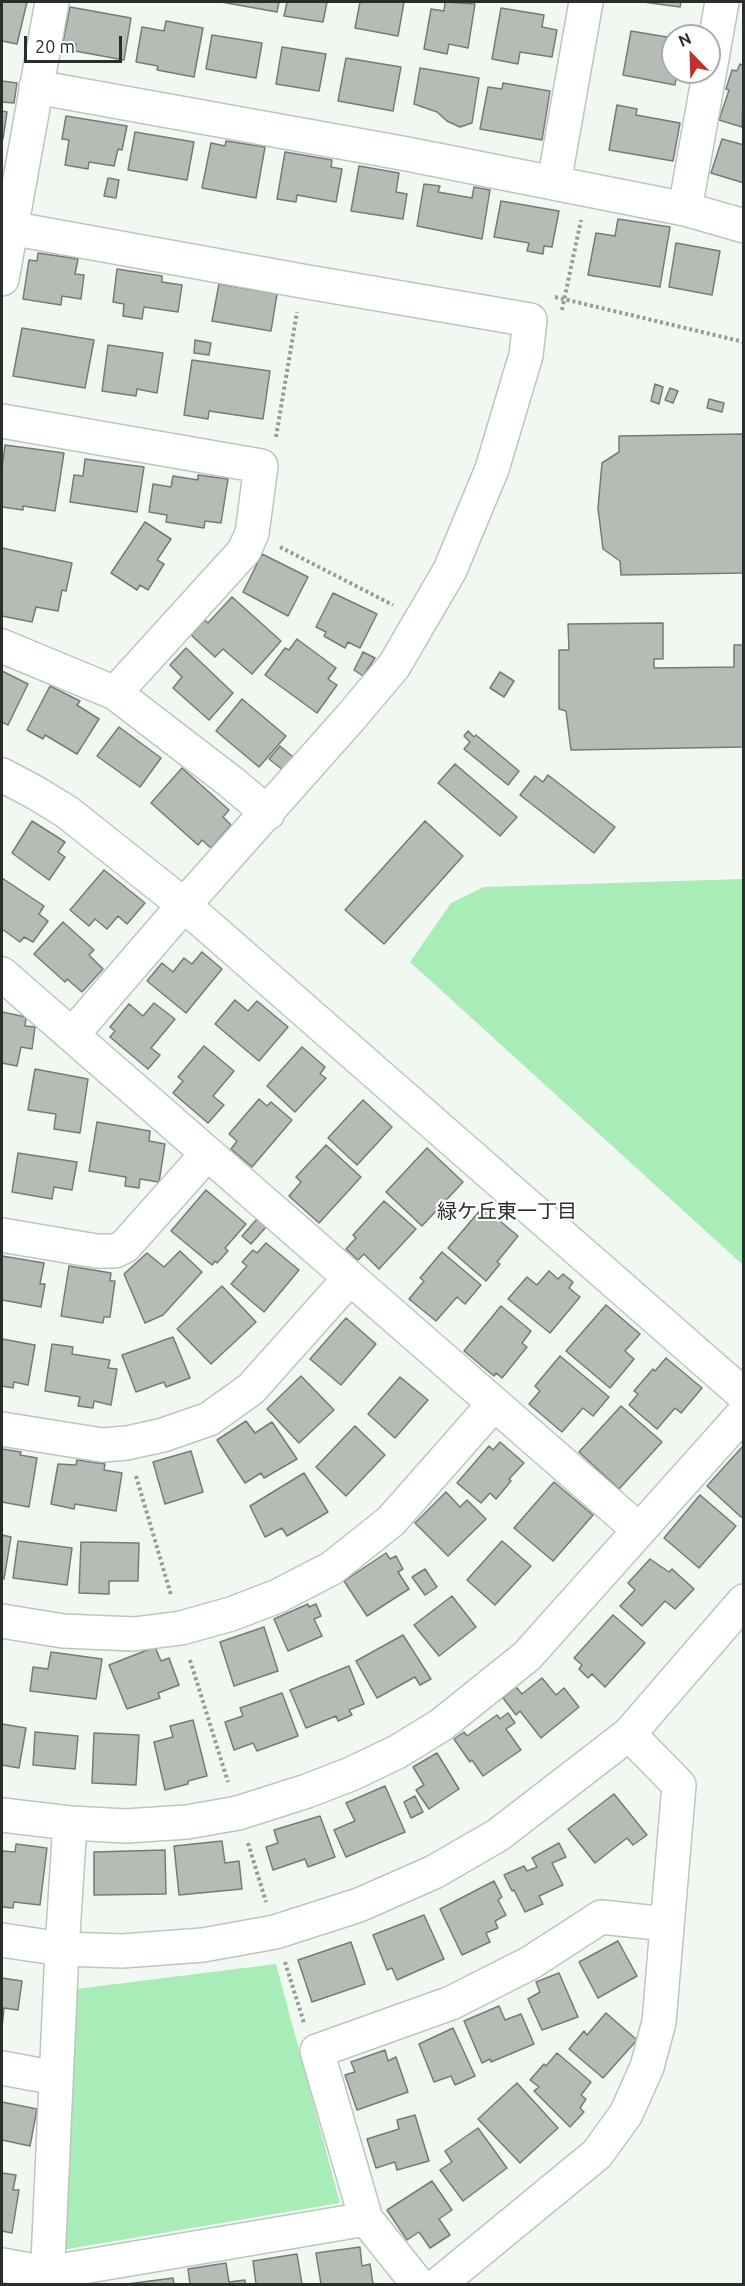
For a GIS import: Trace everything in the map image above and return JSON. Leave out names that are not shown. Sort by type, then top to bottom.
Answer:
[{"type":"street","points":[[2,279],[52,2]]},
{"type":"street","points":[[554,183],[585,2]]},
{"type":"street","points":[[685,209],[728,23]]},
{"type":"street","points":[[36,87],[407,154],[685,209],[744,226]]},
{"type":"street","points":[[10,228],[530,320],[526,355],[492,469],[450,570],[394,666],[72,1035]]},
{"type":"street","points":[[2,421],[261,466],[252,533],[244,552],[115,693]]},
{"type":"street","points":[[2,646],[115,693],[268,813]]},
{"type":"street","points":[[2,775],[68,812],[184,905],[744,1395]]},
{"type":"street","points":[[2,974],[639,1530]]},
{"type":"street","points":[[2,1235],[96,1251],[115,1251],[125,1246],[207,1154]]},
{"type":"street","points":[[2,1429],[102,1445],[127,1443],[163,1435],[209,1419],[251,1389],[350,1278]]},
{"type":"street","points":[[2,1621],[63,1631],[134,1634],[181,1628],[231,1614],[278,1596],[332,1568],[391,1521],[494,1404]]},
{"type":"street","points":[[2,1815],[70,1823],[126,1826],[187,1822],[238,1812],[307,1791],[351,1774],[397,1752],[441,1725],[526,1656],[744,1413]]},
{"type":"street","points":[[2,1940],[62,1949],[122,1951],[203,1945],[275,1932],[358,1905],[434,1872],[498,1835],[628,1734],[744,1601]]},
{"type":"street","points":[[439,2284],[597,2154],[626,2114],[647,2067],[659,2022],[679,1785],[628,1734]]},
{"type":"street","points":[[47,2279],[70,1823]]},
{"type":"street","points":[[418,2284],[366,2220],[316,2051],[451,2003],[530,1963],[602,1917],[666,1924]]},
{"type":"street","points":[[2,2068],[56,2078]]},
{"type":"street","points":[[2,2265],[47,2279],[366,2220]]},
{"type":"path","points":[[261,466],[273,450],[302,281]]},
{"type":"path","points":[[252,533],[422,621]]},
{"type":"path","points":[[238,1812],[268,1908]]},
{"type":"path","points":[[283,1957],[309,2041],[316,2051]]},
{"type":"green space","points":[[744,879],[743,1265],[410,962],[451,903],[484,887]]},
{"type":"green space","points":[[276,1964],[340,2203],[62,2250],[76,1989]]},
{"type":"building","points":[[2,2],[27,2],[17,44],[2,41]]},
{"type":"building","points":[[221,2],[279,2],[277,12]]},
{"type":"building","points":[[287,2],[327,2],[323,22],[284,16]]},
{"type":"building","points":[[360,2],[404,2],[398,36],[355,28]]},
{"type":"building","points":[[445,2],[475,4],[468,48],[449,44],[447,54],[424,49],[431,9],[444,11]]},
{"type":"building","points":[[643,2],[681,2],[680,7]]},
{"type":"building","points":[[70,7],[131,18],[124,60],[75,51],[76,44],[63,42]]},
{"type":"building","points":[[501,8],[544,15],[542,27],[557,30],[552,57],[520,52],[518,64],[492,59]]},
{"type":"building","points":[[166,21],[203,28],[194,77],[157,70],[158,66],[136,62],[142,27],[164,31]]},
{"type":"building","points":[[631,31],[661,36],[661,82],[623,75]]},
{"type":"building","points":[[212,35],[262,43],[256,78],[206,69]]},
{"type":"building","points":[[282,47],[326,54],[319,91],[276,84]]},
{"type":"building","points":[[346,58],[401,67],[393,111],[338,101]]},
{"type":"building","points":[[740,64],[744,66],[742,127],[719,120],[729,90],[726,89],[732,70],[737,71]]},
{"type":"building","points":[[420,68],[479,78],[472,123],[460,127],[447,121],[437,112],[414,104]]},
{"type":"building","points":[[2,81],[17,83],[14,103],[2,102]]},
{"type":"building","points":[[503,83],[550,91],[542,140],[480,129],[488,87],[502,89]]},
{"type":"building","points":[[617,105],[637,109],[636,115],[680,123],[673,161],[609,150]]},
{"type":"building","points":[[2,111],[7,112],[3,139],[2,139]]},
{"type":"building","points":[[66,116],[127,126],[122,150],[118,149],[114,166],[89,162],[88,169],[65,165],[69,140],[62,139]]},
{"type":"building","points":[[135,132],[194,142],[187,180],[128,170]]},
{"type":"building","points":[[722,139],[744,145],[744,183],[711,173]]},
{"type":"building","points":[[226,141],[265,147],[256,198],[202,188],[211,143],[225,146]]},
{"type":"building","points":[[285,152],[332,160],[331,167],[342,169],[336,202],[297,195],[296,202],[277,199]]},
{"type":"building","points":[[359,166],[399,173],[396,192],[407,194],[403,219],[351,211]]},
{"type":"building","points":[[108,178],[119,180],[116,198],[104,196]]},
{"type":"building","points":[[424,184],[440,186],[438,192],[472,198],[474,187],[490,190],[482,239],[417,226]]},
{"type":"building","points":[[501,201],[559,211],[552,247],[544,246],[543,254],[527,251],[529,243],[494,237]]},
{"type":"building","points":[[618,219],[670,227],[660,287],[588,275],[596,233],[615,236]]},
{"type":"building","points":[[676,243],[720,251],[712,295],[669,287]]},
{"type":"building","points":[[38,253],[78,259],[75,274],[84,275],[81,299],[62,296],[61,305],[23,299],[29,260],[37,261]]},
{"type":"building","points":[[117,269],[162,276],[162,282],[182,285],[178,312],[144,307],[142,319],[123,316],[124,304],[113,302]]},
{"type":"building","points":[[219,284],[277,294],[271,331],[212,321]]},
{"type":"building","points":[[22,328],[94,340],[85,388],[13,376]]},
{"type":"building","points":[[195,340],[211,343],[209,355],[194,353]]},
{"type":"building","points":[[108,345],[163,353],[157,393],[137,389],[136,396],[102,391]]},
{"type":"building","points":[[192,360],[270,371],[263,419],[209,411],[208,419],[184,415]]},
{"type":"building","points":[[655,384],[663,387],[659,404],[651,401]]},
{"type":"building","points":[[670,388],[678,391],[673,403],[665,400]]},
{"type":"building","points":[[709,399],[724,403],[722,412],[707,408]]},
{"type":"building","points":[[744,434],[744,573],[621,575],[620,561],[603,549],[598,508],[602,463],[619,452],[619,436]]},
{"type":"building","points":[[5,445],[64,453],[55,511],[23,506],[23,510],[2,507],[2,468]]},
{"type":"building","points":[[85,459],[144,467],[137,512],[70,502],[74,475],[83,476]]},
{"type":"building","points":[[198,475],[228,479],[221,523],[205,521],[204,528],[166,522],[167,515],[149,512],[153,484],[171,487],[173,476],[198,480]]},
{"type":"building","points":[[145,522],[171,539],[157,560],[164,564],[148,590],[140,585],[137,590],[111,573]]},
{"type":"building","points":[[2,548],[72,563],[66,591],[62,590],[58,611],[36,607],[32,622],[2,616]]},
{"type":"building","points":[[262,554],[308,577],[288,616],[243,592]]},
{"type":"building","points":[[333,593],[377,614],[360,648],[348,642],[345,648],[324,636],[326,632],[316,627]]},
{"type":"building","points":[[232,597],[281,641],[252,674],[223,649],[215,657],[191,635],[205,620],[208,623]]},
{"type":"building","points":[[663,623],[663,659],[654,659],[654,668],[734,667],[734,645],[744,645],[744,747],[571,750],[566,711],[559,709],[559,650],[569,650],[568,624]]},
{"type":"building","points":[[297,639],[336,668],[328,679],[337,685],[317,713],[265,675],[285,648],[289,650]]},
{"type":"building","points":[[186,648],[233,693],[209,720],[173,688],[182,677],[170,665]]},
{"type":"building","points":[[363,652],[375,658],[363,676],[354,670]]},
{"type":"building","points":[[2,671],[28,684],[8,725],[2,722]]},
{"type":"building","points":[[500,672],[514,681],[504,697],[490,688]]},
{"type":"building","points":[[50,686],[80,701],[77,705],[99,719],[77,754],[45,735],[43,739],[27,730]]},
{"type":"building","points":[[242,699],[286,736],[259,767],[216,731]]},
{"type":"building","points":[[119,727],[161,758],[140,787],[97,756]]},
{"type":"building","points":[[468,731],[519,771],[508,785],[464,749],[470,742],[464,736]]},
{"type":"building","points":[[280,746],[293,757],[283,770],[269,759]]},
{"type":"building","points":[[455,764],[517,817],[500,836],[438,783]]},
{"type":"building","points":[[182,768],[229,810],[223,817],[231,825],[211,848],[202,840],[198,845],[151,803]]},
{"type":"building","points":[[548,775],[615,827],[594,853],[520,795],[535,776],[543,782]]},
{"type":"building","points":[[32,821],[65,842],[58,852],[65,857],[49,880],[12,853]]},
{"type":"building","points":[[425,821],[463,856],[384,944],[345,910]]},
{"type":"building","points":[[104,870],[145,903],[127,924],[118,916],[107,929],[95,919],[89,926],[70,910]]},
{"type":"building","points":[[2,878],[44,906],[39,914],[48,921],[33,942],[24,937],[20,942],[2,929]]},
{"type":"building","points":[[63,922],[94,950],[89,955],[103,969],[82,992],[67,979],[65,982],[34,954]]},
{"type":"building","points":[[202,952],[222,969],[186,1013],[147,981],[162,963],[173,972],[184,958],[192,964]]},
{"type":"building","points":[[235,1000],[248,1011],[257,1001],[288,1027],[259,1061],[215,1024]]},
{"type":"building","points":[[154,1003],[175,1019],[151,1048],[160,1055],[148,1069],[110,1037],[115,1031],[110,1027],[129,1004],[143,1016]]},
{"type":"building","points":[[2,1012],[26,1017],[25,1026],[35,1027],[32,1049],[21,1047],[17,1066],[2,1063]]},
{"type":"building","points":[[204,1046],[234,1071],[213,1096],[224,1105],[208,1123],[173,1093],[183,1081],[178,1077]]},
{"type":"building","points":[[302,1047],[325,1067],[320,1074],[326,1078],[295,1112],[267,1086]]},
{"type":"building","points":[[35,1069],[88,1079],[80,1133],[54,1129],[56,1114],[28,1110]]},
{"type":"building","points":[[259,1099],[267,1106],[271,1102],[292,1120],[252,1167],[231,1149],[237,1141],[229,1134]]},
{"type":"building","points":[[363,1100],[392,1127],[357,1165],[328,1138]]},
{"type":"building","points":[[97,1122],[150,1131],[149,1141],[165,1144],[159,1182],[140,1179],[139,1188],[125,1186],[126,1177],[89,1171]]},
{"type":"building","points":[[326,1145],[361,1177],[319,1223],[289,1196],[301,1182],[296,1177]]},
{"type":"building","points":[[427,1148],[463,1182],[422,1226],[386,1192]]},
{"type":"building","points":[[18,1153],[77,1162],[72,1190],[54,1187],[52,1199],[12,1192]]},
{"type":"building","points":[[206,1190],[246,1224],[225,1248],[228,1251],[212,1265],[171,1231]]},
{"type":"building","points":[[384,1201],[416,1229],[379,1269],[364,1254],[358,1260],[346,1249],[356,1238],[353,1235]]},
{"type":"building","points":[[483,1207],[518,1236],[497,1262],[500,1264],[486,1281],[448,1248]]},
{"type":"building","points":[[257,1219],[266,1227],[251,1244],[242,1236]]},
{"type":"building","points":[[266,1243],[299,1270],[264,1312],[231,1284],[247,1266],[242,1262],[253,1250],[257,1253]]},
{"type":"building","points":[[180,1251],[202,1272],[163,1315],[145,1323],[124,1274],[147,1253],[164,1267]]},
{"type":"building","points":[[442,1252],[481,1285],[465,1304],[457,1297],[436,1321],[409,1299],[424,1281],[420,1278]]},
{"type":"building","points":[[2,1256],[44,1263],[40,1284],[45,1284],[41,1307],[2,1300]]},
{"type":"building","points":[[69,1266],[111,1273],[110,1281],[115,1281],[110,1317],[104,1317],[103,1323],[61,1316]]},
{"type":"building","points":[[549,1271],[558,1279],[563,1274],[573,1282],[569,1288],[580,1297],[550,1333],[508,1299],[527,1277],[537,1285]]},
{"type":"building","points":[[222,1286],[256,1322],[211,1364],[177,1329]]},
{"type":"building","points":[[606,1305],[640,1334],[625,1351],[634,1359],[610,1388],[566,1351]]},
{"type":"building","points":[[501,1306],[531,1331],[522,1343],[527,1347],[502,1378],[496,1373],[494,1376],[464,1351]]},
{"type":"building","points":[[346,1318],[376,1344],[341,1385],[310,1359]]},
{"type":"building","points":[[173,1337],[190,1378],[166,1387],[164,1382],[136,1392],[122,1355]]},
{"type":"building","points":[[2,1339],[35,1345],[28,1385],[14,1382],[13,1388],[2,1386]]},
{"type":"building","points":[[52,1344],[73,1347],[72,1354],[110,1360],[108,1368],[117,1369],[111,1405],[94,1401],[93,1408],[78,1406],[80,1397],[45,1391]]},
{"type":"building","points":[[560,1356],[609,1397],[593,1416],[583,1408],[562,1432],[529,1404],[540,1391],[535,1386]]},
{"type":"building","points":[[666,1358],[702,1388],[681,1413],[675,1408],[657,1429],[629,1405],[638,1394],[634,1391]]},
{"type":"building","points":[[301,1376],[334,1410],[299,1443],[267,1409]]},
{"type":"building","points":[[400,1377],[428,1400],[395,1438],[368,1414]]},
{"type":"building","points":[[621,1406],[662,1442],[619,1489],[579,1452]]},
{"type":"building","points":[[246,1421],[255,1433],[272,1422],[297,1459],[264,1478],[261,1473],[245,1483],[217,1440]]},
{"type":"building","points":[[355,1426],[385,1455],[346,1496],[316,1467]]},
{"type":"building","points":[[500,1442],[524,1463],[509,1479],[511,1481],[496,1499],[490,1493],[481,1503],[457,1483],[489,1446],[493,1450]]},
{"type":"building","points":[[743,1446],[744,1515],[741,1517],[707,1486]]},
{"type":"building","points":[[2,1449],[21,1452],[20,1455],[37,1458],[29,1507],[2,1502]]},
{"type":"building","points":[[191,1451],[203,1492],[165,1504],[153,1462]]},
{"type":"building","points":[[77,1460],[105,1464],[104,1470],[122,1473],[116,1511],[75,1504],[74,1509],[51,1504],[58,1464],[76,1465]]},
{"type":"building","points":[[304,1473],[328,1512],[287,1536],[282,1528],[265,1537],[250,1506]]},
{"type":"building","points":[[554,1482],[593,1515],[553,1561],[514,1528]]},
{"type":"building","points":[[446,1492],[460,1507],[467,1500],[486,1519],[448,1556],[415,1523]]},
{"type":"building","points":[[700,1495],[736,1526],[699,1568],[664,1538]]},
{"type":"building","points":[[2,1535],[11,1537],[4,1579],[2,1578]]},
{"type":"building","points":[[18,1541],[72,1548],[67,1585],[13,1578]]},
{"type":"building","points":[[502,1541],[531,1566],[495,1605],[467,1580]]},
{"type":"building","points":[[81,1542],[139,1543],[138,1581],[109,1581],[109,1594],[79,1593]]},
{"type":"building","points":[[386,1553],[390,1559],[396,1556],[403,1569],[398,1572],[409,1589],[367,1616],[344,1581]]},
{"type":"building","points":[[650,1559],[669,1572],[672,1569],[694,1589],[675,1609],[665,1601],[642,1626],[620,1606],[635,1590],[628,1583]]},
{"type":"building","points":[[425,1569],[437,1587],[425,1595],[412,1577]]},
{"type":"building","points":[[452,1596],[476,1627],[439,1656],[414,1625]]},
{"type":"building","points":[[308,1604],[309,1607],[316,1604],[321,1616],[314,1619],[322,1636],[288,1651],[274,1619]]},
{"type":"building","points":[[613,1615],[645,1643],[605,1687],[592,1674],[588,1678],[579,1669],[582,1665],[574,1658]]},
{"type":"building","points":[[264,1627],[278,1671],[234,1686],[220,1642]]},
{"type":"building","points":[[403,1635],[431,1679],[420,1685],[415,1677],[377,1698],[356,1661]]},
{"type":"building","points":[[155,1647],[161,1661],[169,1658],[179,1685],[158,1693],[160,1698],[127,1709],[109,1665]]},
{"type":"building","points":[[51,1652],[102,1659],[96,1699],[30,1691],[33,1667],[48,1669]]},
{"type":"building","points":[[349,1666],[364,1704],[349,1710],[352,1715],[338,1721],[336,1716],[306,1728],[290,1690]]},
{"type":"building","points":[[542,1678],[556,1695],[564,1688],[579,1707],[541,1738],[520,1711],[516,1715],[503,1698],[516,1687],[522,1694]]},
{"type":"building","points":[[282,1693],[298,1736],[257,1751],[253,1743],[234,1750],[225,1722],[243,1716],[240,1708]]},
{"type":"building","points":[[508,1713],[515,1723],[506,1729],[521,1750],[483,1776],[454,1739],[464,1732],[467,1736],[497,1715],[500,1719]]},
{"type":"building","points":[[193,1720],[207,1776],[165,1790],[154,1742],[173,1737],[170,1726]]},
{"type":"building","points":[[2,1724],[26,1728],[19,1768],[2,1765]]},
{"type":"building","points":[[35,1732],[78,1736],[75,1769],[33,1765]]},
{"type":"building","points":[[94,1733],[139,1735],[136,1785],[92,1783]]},
{"type":"building","points":[[437,1753],[459,1789],[429,1809],[416,1790],[424,1785],[413,1767]]},
{"type":"building","points":[[385,1786],[405,1832],[346,1857],[334,1830],[355,1821],[346,1803]]},
{"type":"building","points":[[614,1794],[647,1835],[633,1845],[627,1838],[595,1863],[568,1829]]},
{"type":"building","points":[[415,1796],[423,1812],[411,1818],[404,1802]]},
{"type":"building","points":[[320,1816],[335,1857],[308,1867],[305,1859],[273,1870],[266,1847],[278,1843],[274,1830]]},
{"type":"building","points":[[222,1841],[225,1863],[239,1861],[242,1889],[179,1895],[174,1846]]},
{"type":"building","points":[[559,1843],[566,1857],[552,1863],[563,1885],[539,1896],[543,1904],[525,1912],[504,1875],[524,1866],[527,1871],[537,1867],[532,1858]]},
{"type":"building","points":[[16,1844],[47,1848],[40,1905],[14,1902],[13,1908],[2,1907],[2,1851],[15,1852]]},
{"type":"building","points":[[165,1850],[166,1894],[94,1895],[94,1852]]},
{"type":"building","points":[[494,1881],[502,1897],[498,1900],[506,1915],[495,1921],[498,1928],[486,1933],[490,1942],[462,1955],[440,1909]]},
{"type":"building","points":[[424,1915],[444,1959],[397,1980],[392,1968],[387,1970],[373,1935]]},
{"type":"building","points":[[618,1941],[637,1976],[598,1998],[579,1962]]},
{"type":"building","points":[[351,1942],[365,1984],[312,2002],[298,1960]]},
{"type":"building","points":[[559,1973],[578,2017],[542,2030],[528,1999],[540,1992],[536,1982]]},
{"type":"building","points":[[2,1978],[22,1981],[18,2010],[4,2008],[2,2027]]},
{"type":"building","points":[[499,2006],[505,2020],[521,2014],[534,2044],[491,2062],[490,2059],[482,2063],[464,2021]]},
{"type":"building","points":[[606,2013],[637,2040],[603,2078],[569,2049],[584,2031],[587,2035]]},
{"type":"building","points":[[453,2028],[475,2076],[455,2085],[451,2076],[434,2082],[419,2044]]},
{"type":"building","points":[[385,2050],[388,2061],[396,2057],[408,2092],[357,2110],[345,2075],[355,2072],[351,2062]]},
{"type":"building","points":[[557,2053],[591,2082],[581,2095],[586,2099],[580,2108],[584,2112],[570,2127],[534,2091],[539,2087],[530,2080]]},
{"type":"building","points":[[517,2083],[558,2128],[520,2163],[478,2119]]},
{"type":"building","points":[[2,2102],[37,2109],[30,2146],[2,2140]]},
{"type":"building","points":[[415,2115],[429,2161],[397,2170],[395,2162],[376,2168],[367,2139],[399,2129],[397,2120]]},
{"type":"building","points":[[478,2128],[507,2168],[463,2201],[440,2170],[452,2162],[445,2151]]},
{"type":"building","points":[[2,2173],[16,2175],[13,2190],[19,2190],[12,2233],[2,2231]]},
{"type":"building","points":[[432,2181],[452,2210],[439,2219],[450,2235],[430,2248],[419,2232],[407,2240],[387,2210]]},
{"type":"building","points":[[360,2247],[362,2266],[370,2264],[373,2284],[321,2284],[316,2253]]},
{"type":"building","points":[[297,2254],[302,2284],[256,2284],[253,2261]]},
{"type":"building","points":[[226,2263],[229,2282],[245,2280],[245,2284],[190,2284],[188,2269]]},
{"type":"building","points":[[173,2278],[174,2284],[127,2284]]},
{"type":"district","name":"緑ケ丘東一丁目","points":[[507,1211]]}]
